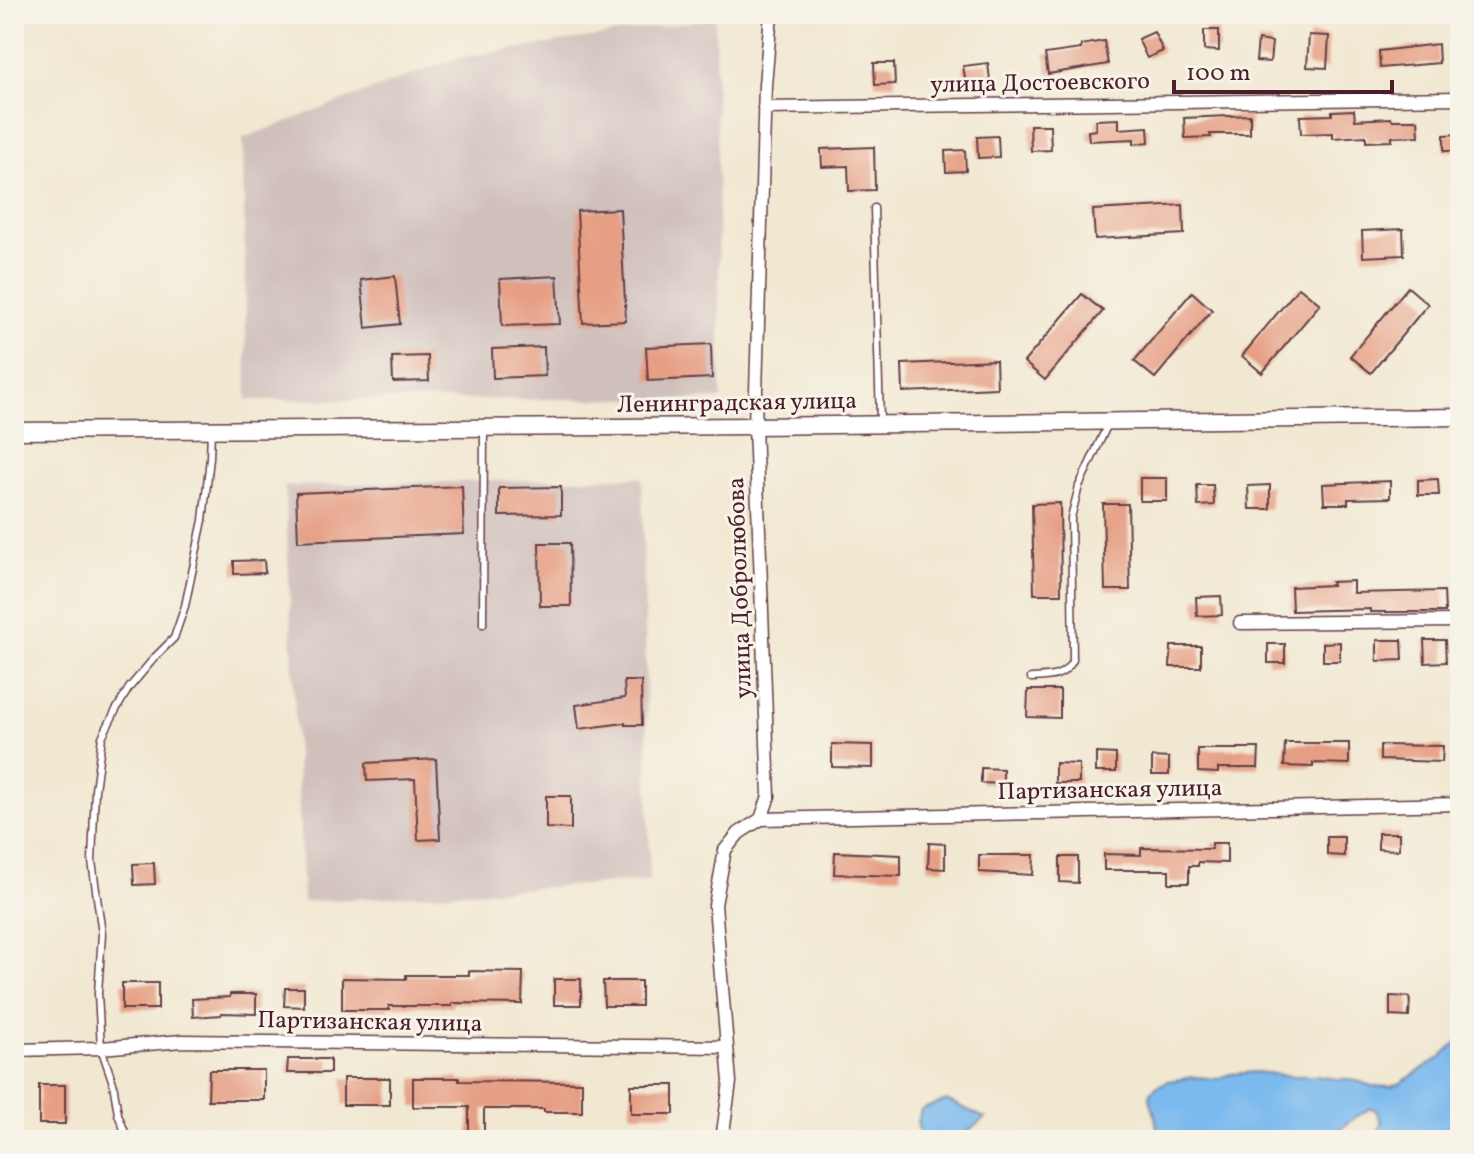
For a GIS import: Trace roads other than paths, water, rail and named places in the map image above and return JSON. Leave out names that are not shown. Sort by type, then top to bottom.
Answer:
[{"type":"street","name":"улица Добролюбова","points":[[761,819],[769,796],[755,426],[764,108],[771,14]]},
{"type":"street","name":"улица Достоевского","points":[[764,108],[1460,98]]},
{"type":"street","name":"Ленинградская улица","points":[[14,431],[1460,417]]},
{"type":"street","points":[[1240,623],[1460,621]]},
{"type":"street","name":"Партизанская улица","points":[[761,819],[1460,804]]},
{"type":"street","points":[[722,1140],[730,1082],[715,905],[725,850],[739,833],[761,819]]},
{"type":"street","name":"Партизанская улица","points":[[14,1050],[101,1048],[182,1041],[726,1047]]},
{"type":"lane","points":[[874,208],[880,425]]},
{"type":"lane","points":[[1031,678],[1057,676],[1068,670],[1073,660],[1071,518],[1079,486],[1109,421]]},
{"type":"lane","points":[[483,624],[484,428]]},
{"type":"lane","points":[[128,1140],[101,1048],[98,993],[102,934],[92,861],[95,790],[102,737],[129,688],[174,638],[185,606],[203,520],[211,430]]},
{"type":"water","points":[[1460,1039],[1460,1140],[1373,1140],[1382,1123],[1376,1110],[1370,1108],[1345,1125],[1336,1140],[1159,1140],[1150,1098],[1156,1087],[1168,1081],[1195,1077],[1218,1079],[1230,1074],[1257,1072],[1351,1079],[1372,1086],[1390,1087],[1441,1057]]},
{"type":"water","points":[[946,1100],[985,1118],[957,1140],[927,1140],[920,1135],[917,1122],[921,1110]]}]
